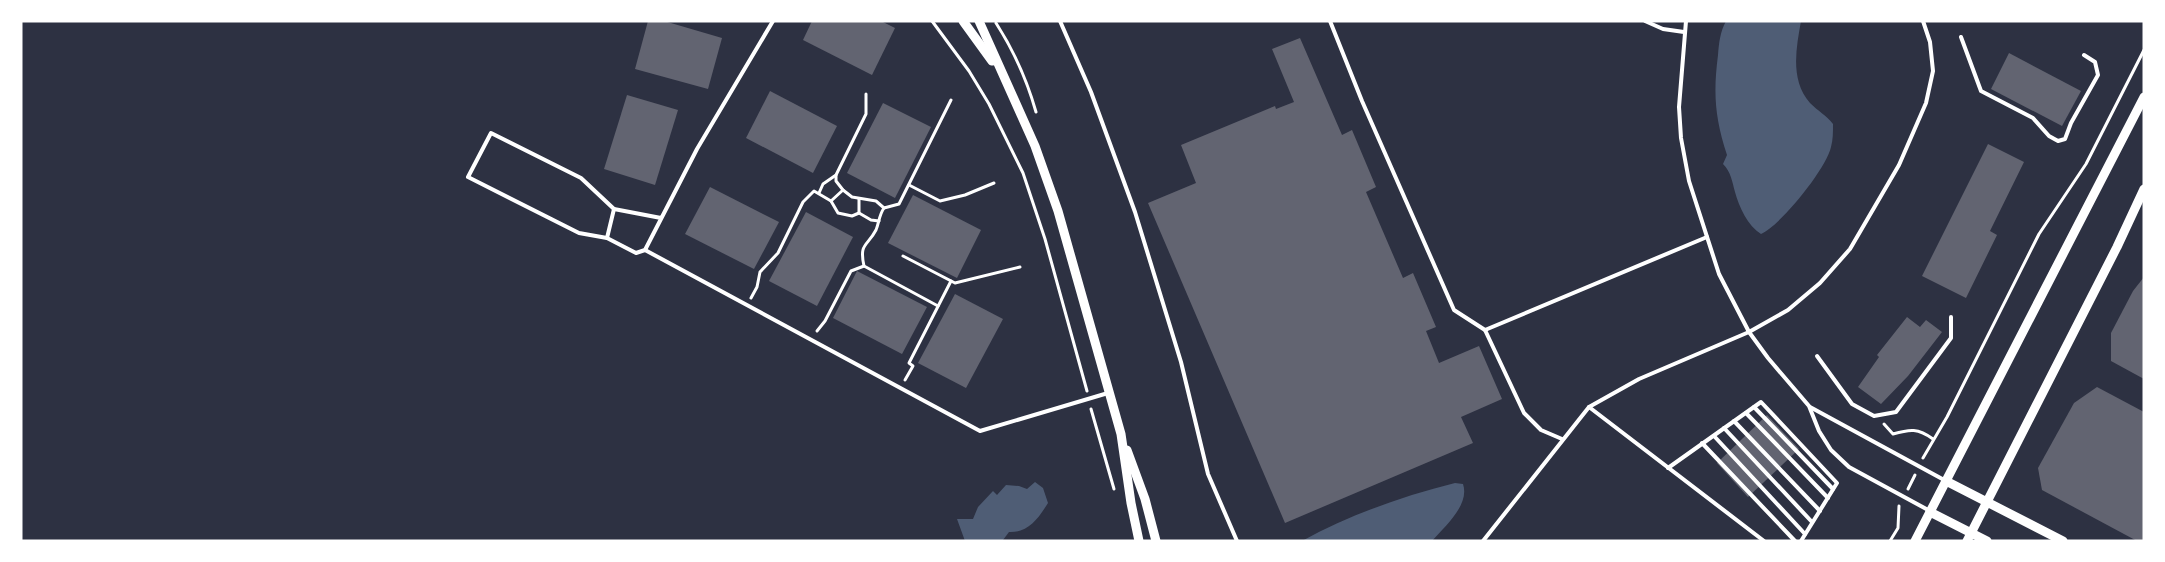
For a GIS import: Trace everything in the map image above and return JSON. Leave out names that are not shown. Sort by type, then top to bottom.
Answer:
[{"type":"street","points":[[962,21],[1002,74]]},
{"type":"street","points":[[979,21],[1031,137],[1050,185],[1111,392],[1121,434],[1131,503],[1139,541]]},
{"type":"street","points":[[1915,541],[2144,98]]},
{"type":"street","points":[[1969,537],[2117,247],[2144,188]]},
{"type":"street","points":[[1121,434],[1145,499],[1156,541]]},
{"type":"street","points":[[1946,481],[2063,541]]},
{"type":"street","points":[[1930,512],[1969,537],[1987,541]]},
{"type":"lane","points":[[661,218],[614,209],[580,178],[491,133],[468,177],[579,233],[607,238],[636,253],[644,250],[661,218],[697,149],[772,21]]},
{"type":"lane","points":[[1060,21],[1091,92],[1135,212],[1181,362],[1208,474],[1238,541]]},
{"type":"lane","points":[[1330,21],[1362,101],[1454,310],[1485,330],[1524,413],[1541,430],[1562,439]]},
{"type":"lane","points":[[1645,21],[1663,29],[1684,32]]},
{"type":"lane","points":[[1686,21],[1679,107],[1681,138],[1690,181],[1719,274],[1749,332],[1768,358],[1809,406],[1819,431],[1831,450],[1849,467],[1930,512]]},
{"type":"lane","points":[[1483,541],[1589,406],[1638,379],[1749,332],[1788,310],[1820,283],[1850,248],[1899,165],[1926,103],[1933,71],[1930,42],[1923,21]]},
{"type":"lane","points":[[1961,37],[1982,91],[2033,118],[2049,136],[2058,141],[2065,139],[2071,123],[2098,75],[2096,62],[2084,55]]},
{"type":"lane","points":[[607,238],[614,209]]},
{"type":"lane","points":[[1485,330],[1706,237]]},
{"type":"lane","points":[[644,250],[980,431],[1111,392]]},
{"type":"lane","points":[[1817,356],[1852,404],[1874,416],[1896,412],[1951,338],[1951,317]]},
{"type":"lane","points":[[1668,468],[1761,402],[1837,483],[1800,541]]},
{"type":"lane","points":[[1589,406],[1764,541]]},
{"type":"lane","points":[[1809,406],[1946,481]]},
{"type":"lane","points":[[1754,407],[1833,489]]},
{"type":"lane","points":[[1746,413],[1828,498]]},
{"type":"lane","points":[[1734,421],[1820,511]]},
{"type":"lane","points":[[1724,428],[1812,522]]},
{"type":"lane","points":[[1714,436],[1805,534]]},
{"type":"lane","points":[[1702,443],[1795,541]]},
{"type":"path","points":[[932,21],[969,71],[989,104],[1023,173],[1045,239],[1085,385]]},
{"type":"path","points":[[994,21],[1008,41],[1027,81]]},
{"type":"path","points":[[1878,416],[1893,434],[1915,430],[1923,432],[1933,439],[1947,417],[2039,234],[2086,164],[2144,50]]},
{"type":"path","points":[[866,94],[866,114],[836,175],[836,181],[843,190],[859,199],[876,201],[884,208]]},
{"type":"path","points":[[884,208],[900,204],[951,100]]},
{"type":"path","points":[[819,193],[823,184],[836,175]]},
{"type":"path","points":[[909,185],[940,201],[965,195],[994,183]]},
{"type":"path","points":[[830,201],[843,190]]},
{"type":"path","points":[[747,305],[756,287],[760,272],[778,253],[803,202],[814,191],[830,201],[838,213],[845,216],[859,213],[871,220],[879,220]]},
{"type":"path","points":[[859,199],[859,213]]},
{"type":"path","points":[[864,266],[862,256],[864,246],[876,229],[884,208]]},
{"type":"path","points":[[903,256],[955,283],[1020,267]]},
{"type":"path","points":[[812,341],[851,271],[864,266],[938,306]]},
{"type":"path","points":[[901,388],[913,366],[909,363],[951,281]]},
{"type":"path","points":[[1092,412],[1115,492]]},
{"type":"path","points":[[1890,541],[1898,528],[1898,508]]},
{"type":"water","points":[[1726,21],[1801,21],[1796,53],[1799,84],[1810,103],[1833,124],[1831,147],[1821,169],[1780,220],[1761,234],[1756,231],[1745,216],[1737,198],[1730,173],[1723,164],[1727,155],[1720,129],[1715,94],[1719,42]]},
{"type":"water","points":[[1035,482],[1043,488],[1048,503],[1032,524],[1022,530],[1009,532],[1003,540],[965,541],[957,519],[973,519],[978,507],[993,491],[997,495],[1006,485],[1027,489]]},
{"type":"water","points":[[1455,483],[1463,484],[1463,500],[1455,515],[1432,541],[1302,541],[1338,523],[1377,507]]},
{"type":"building","points":[[648,21],[664,21],[722,38],[708,89],[635,69]]},
{"type":"building","points":[[812,21],[881,21],[895,28],[872,75],[803,40]]},
{"type":"building","points":[[1300,38],[1342,135],[1352,130],[1376,187],[1366,192],[1403,278],[1413,273],[1436,327],[1426,331],[1439,363],[1479,346],[1502,399],[1461,417],[1473,443],[1285,523],[1148,203],[1196,183],[1181,145],[1275,106],[1276,109],[1294,102],[1272,49]]},
{"type":"building","points":[[2009,53],[2081,91],[2062,126],[1991,89]]},
{"type":"building","points":[[770,91],[837,126],[813,173],[746,138]]},
{"type":"building","points":[[627,95],[678,110],[655,185],[604,169]]},
{"type":"building","points":[[883,103],[931,127],[895,198],[847,173]]},
{"type":"building","points":[[1988,144],[2024,162],[1990,231],[1997,235],[1966,298],[1922,276]]},
{"type":"building","points":[[710,187],[779,222],[754,269],[685,234]]},
{"type":"building","points":[[913,195],[981,230],[957,278],[888,243]]},
{"type":"building","points":[[806,212],[853,237],[817,306],[769,281]]},
{"type":"building","points":[[857,271],[927,307],[902,354],[833,318]]},
{"type":"building","points":[[2144,277],[2144,379],[2111,361],[2111,333],[2133,291]]},
{"type":"building","points":[[955,294],[1003,319],[966,388],[918,363]]},
{"type":"building","points":[[1907,317],[1920,327],[1926,320],[1942,332],[1908,376],[1881,404],[1858,387],[1879,357],[1877,355]]},
{"type":"building","points":[[2097,387],[2144,412],[2144,541],[2137,541],[2042,490],[2038,468],[2074,403]]},
{"type":"building","points":[[1767,415],[1799,449],[1748,497],[1717,463]]}]
